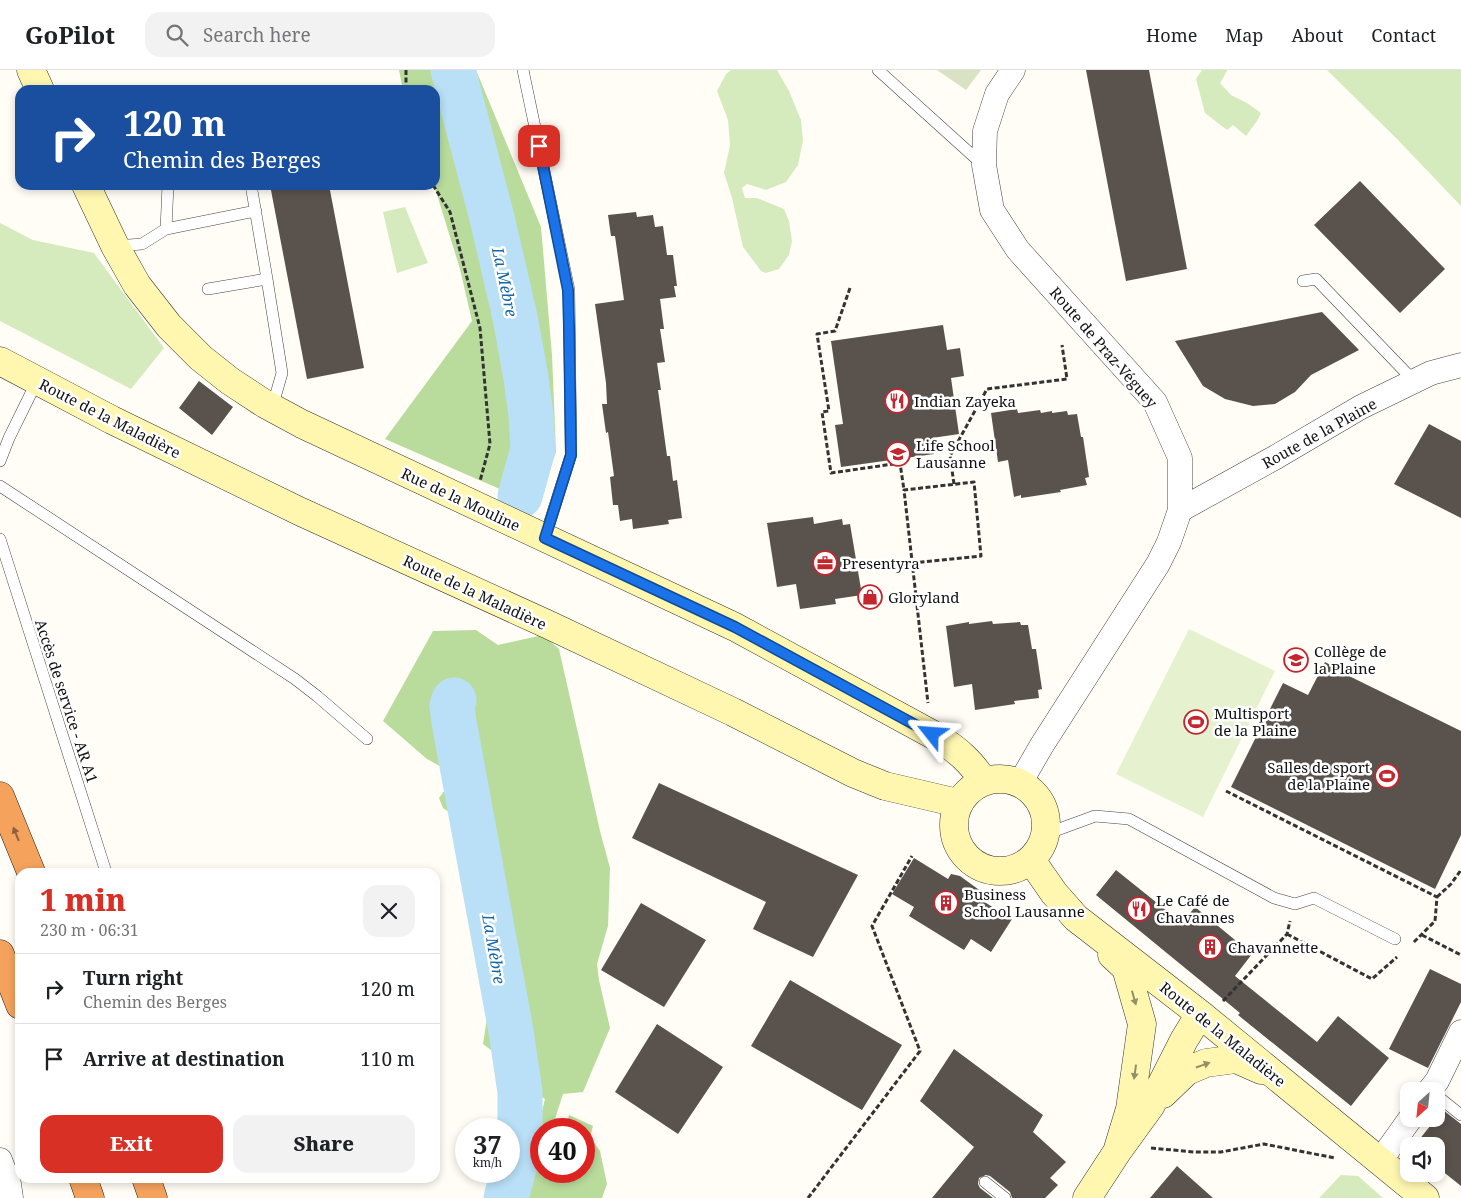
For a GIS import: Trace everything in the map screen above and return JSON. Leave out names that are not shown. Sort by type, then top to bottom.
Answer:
[{"type":"highway","points":[[0,796],[29,868]]},
{"type":"highway","points":[[0,954],[15,992]]},
{"type":"highway","points":[[85,1183],[90,1198]]},
{"type":"highway","points":[[148,1183],[153,1198]]},
{"type":"main road","points":[[31,70],[38,85]]},
{"type":"main road","name":"Rue de la Mouline","points":[[88,190],[115,246],[137,285],[169,326],[201,358],[230,381],[272,408],[302,424],[735,627],[932,734],[961,754],[976,769],[983,781]]},
{"type":"main road","name":"Route de la Maladière","points":[[0,361],[298,511],[549,625],[733,712],[853,773],[885,786],[958,803]]},
{"type":"main road","points":[[1003,778],[1020,783],[1039,800],[1044,811],[1046,834],[1040,848],[1030,860],[1017,868],[993,870],[971,861],[963,854],[956,842],[954,817],[958,803],[968,790],[983,781],[1003,778]]},
{"type":"main road","name":"Route de la Maladière","points":[[1030,860],[1054,893],[1076,918],[1210,1009],[1276,1076],[1425,1198]]},
{"type":"main road","points":[[1076,918],[1126,968],[1142,1024],[1130,1109],[1117,1152]]},
{"type":"main road","points":[[1087,1198],[1151,1105],[1184,1040],[1210,1009]]},
{"type":"main road","points":[[1151,1105],[1187,1071],[1206,1063],[1236,1059],[1276,1076]]},
{"type":"street","name":"Route de Praz-Véguey","points":[[1013,70],[997,94],[985,131],[984,165],[992,210],[1018,250],[1155,402],[1180,458],[1180,510],[1158,564],[1042,745],[1020,783]]},
{"type":"street","name":"Route de la Plaine","points":[[1180,510],[1362,407],[1431,373],[1461,366]]},
{"type":"street","points":[[1437,1082],[1461,1032]]},
{"type":"street","points":[[1380,1160],[1403,1128]]},
{"type":"street","points":[[0,1160],[9,1184],[11,1198]]},
{"type":"lane","points":[[523,70],[568,290],[571,455],[545,538]]},
{"type":"lane","points":[[878,70],[984,165]]},
{"type":"lane","points":[[166,229],[168,190]]},
{"type":"lane","points":[[252,190],[282,373],[272,408]]},
{"type":"lane","points":[[115,246],[142,244],[166,229],[256,211]]},
{"type":"lane","points":[[208,289],[267,279]]},
{"type":"lane","points":[[1303,281],[1316,279],[1414,381]]},
{"type":"lane","points":[[0,461],[37,381]]},
{"type":"lane","points":[[0,486],[295,679],[367,739]]},
{"type":"lane","name":"Accès de service - AR A1","points":[[0,538],[105,868]]},
{"type":"lane","points":[[1046,834],[1094,816],[1129,819],[1274,898],[1295,904],[1314,898],[1395,939]]},
{"type":"lane","points":[[1445,1102],[1461,1115]]},
{"type":"lane","points":[[985,1182],[1005,1198]]},
{"type":"path","points":[[406,70],[406,85]]},
{"type":"path","points":[[436,190],[450,212],[480,328],[490,444],[473,505]]},
{"type":"path","points":[[850,288],[835,331],[818,334],[829,411],[822,412],[831,473],[900,463],[932,734]]},
{"type":"path","points":[[954,484],[950,456],[987,389],[1067,379],[1062,345]]},
{"type":"path","points":[[904,490],[974,482],[981,556],[912,563]]},
{"type":"path","points":[[1226,792],[1437,897]]},
{"type":"path","points":[[808,1198],[920,1051],[872,926],[912,856]]},
{"type":"path","points":[[1410,946],[1435,921],[1437,897],[1451,884],[1461,870]]},
{"type":"path","points":[[1210,1009],[1286,934],[1295,904]]},
{"type":"path","points":[[1286,934],[1372,979],[1398,956]]},
{"type":"path","points":[[1422,935],[1461,955]]},
{"type":"path","points":[[1145,1148],[1221,1152],[1264,1144],[1326,1158],[1340,1159]]},
{"type":"green space","points":[[399,70],[476,70],[541,227],[552,355],[556,452],[538,501],[525,500],[385,439],[472,321],[460,269],[436,190],[440,190],[440,85],[402,85]]},
{"type":"green space","points":[[731,70],[777,70],[789,91],[801,120],[803,140],[798,165],[786,182],[766,190],[747,184],[742,188],[745,198],[757,198],[784,209],[789,221],[792,241],[789,255],[779,269],[766,273],[761,271],[743,247],[732,198],[724,173],[730,145],[728,120],[717,91],[726,74]]},
{"type":"green space","points":[[937,70],[981,70],[966,90]]},
{"type":"green space","points":[[1202,70],[1227,70],[1220,83],[1231,95],[1261,113],[1246,136],[1233,125],[1227,130],[1205,113],[1196,79]]},
{"type":"green space","points":[[1327,70],[1461,70],[1461,206],[1396,138]]},
{"type":"green space","points":[[405,207],[428,263],[397,273],[383,212]]},
{"type":"green space","points":[[0,223],[33,240],[94,253],[164,348],[131,389],[0,321]]},
{"type":"green space","name":"Multisport de la Plaine","points":[[1189,629],[1275,671],[1203,817],[1116,774]]},
{"type":"green space","points":[[476,630],[498,645],[543,635],[559,649],[610,868],[608,926],[597,964],[610,1028],[583,1092],[563,1094],[555,1118],[540,1118],[545,1099],[514,1080],[512,1051],[495,1053],[483,1044],[487,1018],[501,1009],[487,972],[493,961],[481,900],[463,894],[455,816],[443,808],[439,798],[456,775],[427,759],[383,721],[433,631]]},
{"type":"green space","points":[[595,1144],[600,1151],[607,1184],[602,1198],[514,1198],[527,1171],[530,1159],[530,1183],[595,1183]]},
{"type":"green space","points":[[1341,1175],[1358,1176],[1383,1198],[1319,1198]]},
{"type":"building","points":[[1086,70],[1149,70],[1187,269],[1126,281]]},
{"type":"building","points":[[1360,181],[1445,269],[1400,313],[1314,225]]},
{"type":"building","points":[[271,190],[330,190],[364,368],[307,379]]},
{"type":"building","points":[[636,212],[637,217],[653,215],[655,227],[663,226],[667,255],[673,255],[677,286],[674,286],[676,297],[660,299],[664,329],[660,329],[665,362],[657,363],[661,390],[658,390],[667,456],[670,456],[673,481],[677,480],[682,518],[668,520],[669,524],[633,529],[632,519],[620,521],[618,505],[613,505],[610,477],[614,476],[602,404],[607,404],[606,383],[595,304],[624,300],[615,236],[611,236],[608,215]]},
{"type":"building","points":[[1322,312],[1359,350],[1311,375],[1295,392],[1275,404],[1253,406],[1225,399],[1203,386],[1175,341]]},
{"type":"building","name":"Indian Zayeka","points":[[943,325],[947,350],[960,348],[964,376],[951,378],[959,434],[932,438],[934,454],[841,467],[835,425],[843,424],[831,341]]},
{"type":"building","points":[[199,381],[233,407],[212,435],[179,408]]},
{"type":"building","points":[[1017,409],[1018,413],[1040,410],[1041,413],[1067,411],[1068,415],[1077,414],[1081,437],[1083,437],[1089,477],[1085,478],[1087,485],[1060,490],[1061,492],[1021,498],[1021,495],[1014,497],[1008,460],[998,462],[991,413]]},
{"type":"building","points":[[1429,424],[1461,441],[1461,518],[1394,484]]},
{"type":"building","points":[[813,517],[814,524],[842,519],[843,525],[850,524],[862,595],[835,599],[836,604],[800,609],[796,584],[777,587],[767,523]]},
{"type":"building","points":[[992,621],[993,624],[1020,622],[1021,625],[1028,625],[1032,649],[1036,649],[1042,689],[1038,690],[1039,698],[1014,701],[1015,704],[975,710],[972,684],[954,687],[946,626]]},
{"type":"building","name":"Salles de sport de la Plaine","points":[[1325,662],[1347,675],[1461,731],[1461,835],[1435,889],[1231,787],[1283,683],[1308,695]]},
{"type":"building","points":[[659,783],[858,875],[813,957],[753,929],[766,902],[632,838]]},
{"type":"building","name":"Business School Lausanne","points":[[914,858],[948,879],[951,874],[960,876],[982,892],[978,898],[1012,919],[991,952],[971,939],[964,950],[909,916],[914,907],[892,894]]},
{"type":"building","points":[[1116,870],[1182,923],[1195,907],[1252,954],[1235,976],[1317,1042],[1338,1016],[1389,1058],[1351,1106],[1238,1015],[1240,1013],[1096,895]]},
{"type":"building","points":[[641,903],[706,940],[664,1007],[601,970]]},
{"type":"building","points":[[1430,969],[1461,984],[1461,1002],[1428,1068],[1389,1049]]},
{"type":"building","points":[[790,980],[902,1045],[862,1110],[751,1046]]},
{"type":"building","points":[[657,1024],[723,1067],[678,1134],[615,1092]]},
{"type":"building","points":[[954,1049],[1043,1115],[1033,1132],[1066,1162],[1050,1178],[1058,1185],[1045,1198],[1012,1198],[1010,1192],[986,1175],[979,1178],[978,1184],[980,1188],[993,1198],[932,1198],[974,1147],[920,1101]]},
{"type":"building","points":[[1445,1112],[1461,1124],[1461,1186],[1445,1173],[1445,1137],[1421,1137],[1428,1128],[1445,1128]]},
{"type":"building","points":[[1177,1166],[1213,1198],[1150,1198]]},
{"type":"waterway","name":"La Mèbre","points":[[453,70],[492,218],[515,317],[526,378],[533,449],[520,496]]},
{"type":"waterway","name":"La Mèbre","points":[[454,700],[452,706],[454,722],[511,1031],[520,1092],[520,1125],[517,1157],[506,1198]]},
{"type":"place","name":"Indian Zayeka","points":[[897,401]]},
{"type":"place","name":"Life School Lausanne","points":[[898,454]]},
{"type":"place","name":"Presentyra","points":[[825,563]]},
{"type":"place","name":"Gloryland","points":[[870,597]]},
{"type":"place","name":"Collège de la Plaine","points":[[1296,660]]},
{"type":"place","name":"Multisport de la Plaine","points":[[1196,722]]},
{"type":"place","name":"Salles de sport de la Plaine","points":[[1387,776]]},
{"type":"place","name":"Business School Lausanne","points":[[946,903]]},
{"type":"place","name":"Le Café de Chavannes","points":[[1139,909]]},
{"type":"place","name":"Chavannette","points":[[1210,947]]},
{"type":"route","points":[[539,146],[568,290],[571,455],[545,538],[735,627],[932,734]]}]
